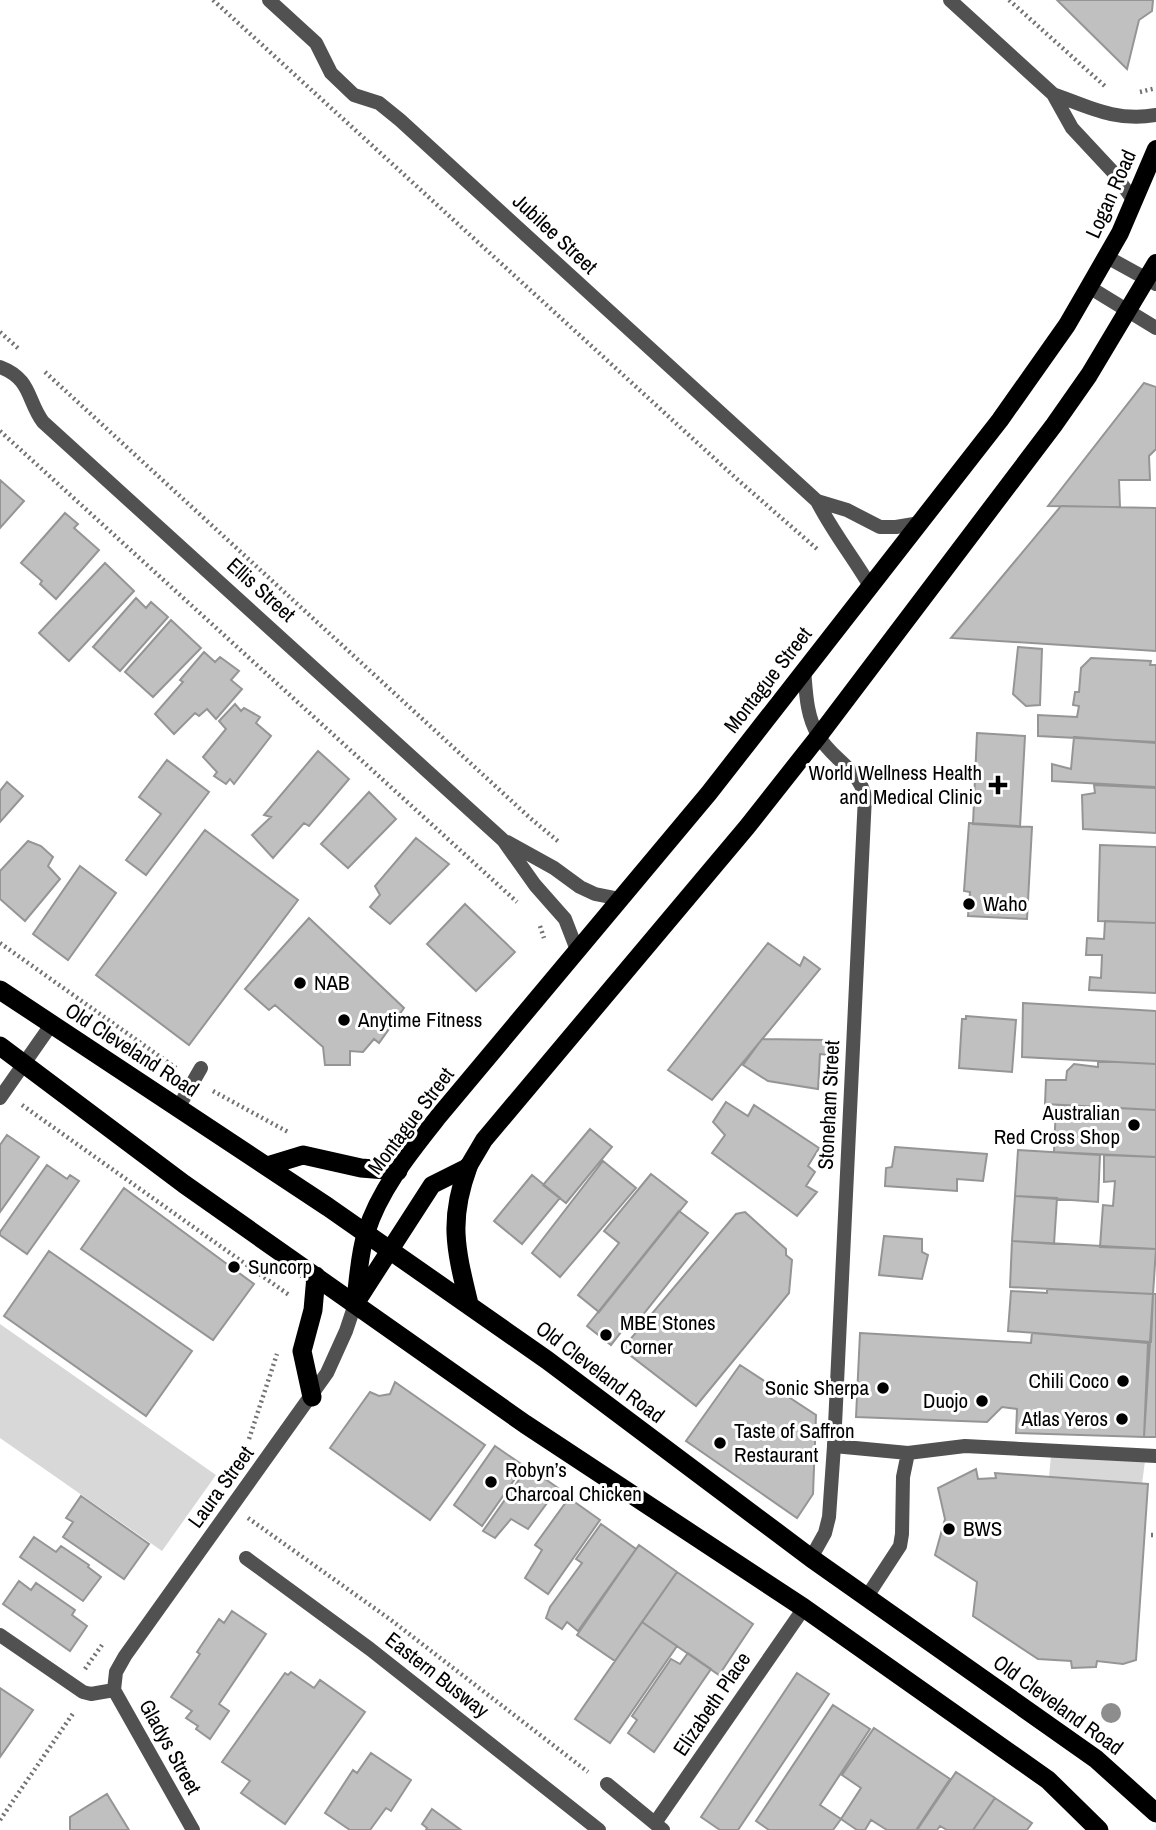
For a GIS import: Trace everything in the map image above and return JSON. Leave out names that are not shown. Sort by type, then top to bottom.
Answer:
[{"type":"highway","name":"Old Cleveland Road","points":[[0,990],[267,1166],[547,1360],[866,1598],[1096,1759],[1156,1813]]},
{"type":"highway","points":[[0,1046],[184,1184],[525,1424],[804,1608],[1048,1780],[1099,1830]]},
{"type":"highway","points":[[267,1166],[303,1155],[361,1168],[398,1171]]},
{"type":"highway","points":[[468,1167],[459,1192],[455,1233],[468,1304]]},
{"type":"highway","points":[[312,1396],[302,1350],[313,1310],[316,1276]]},
{"type":"main road","name":"Logan Road","points":[[1090,288],[1134,201],[1156,149]]},
{"type":"main road","name":"Logan Road","points":[[1128,310],[1153,275]]},
{"type":"main road","name":"Montague Street","points":[[355,1304],[365,1234],[384,1194],[425,1132],[709,793],[1029,380],[1090,288]]},
{"type":"main road","points":[[355,1304],[432,1185],[468,1167],[484,1140],[747,827],[818,737],[1039,445],[1089,375],[1128,310]]},
{"type":"street","name":"Jubilee Street","points":[[270,0],[316,43],[331,74],[354,95],[380,103],[400,120],[817,501],[831,528],[846,545],[870,586]]},
{"type":"street","points":[[950,0],[1053,94],[1072,128],[1113,172],[1134,201]]},
{"type":"street","points":[[1053,94],[1111,116],[1125,118],[1156,115]]},
{"type":"street","name":"Logan Road","points":[[1107,257],[1153,275]]},
{"type":"street","points":[[1090,288],[1156,328]]},
{"type":"street","name":"Ellis Street","points":[[0,367],[9,371],[28,389],[40,417],[50,428],[503,840],[535,886],[565,919],[578,950]]},
{"type":"street","name":"Jubilee Street","points":[[817,501],[847,510],[880,527],[920,523]]},
{"type":"street","name":"Stoneham Street","points":[[804,669],[810,719],[818,737],[859,779],[865,796],[829,1517],[825,1533],[811,1558]]},
{"type":"street","name":"Ellis Street","points":[[503,840],[554,868],[580,887],[595,894],[620,899]]},
{"type":"street","points":[[0,1098],[51,1025]]},
{"type":"street","points":[[178,1108],[197,1074]]},
{"type":"street","name":"Laura Street","points":[[114,1690],[116,1672],[125,1656],[312,1396],[337,1352],[355,1304]]},
{"type":"street","points":[[834,1446],[908,1453],[965,1446],[1156,1456]]},
{"type":"street","points":[[866,1598],[900,1546],[903,1477],[908,1453]]},
{"type":"street","name":"Eastern Busway","points":[[246,1558],[391,1665],[598,1830]]},
{"type":"street","name":"Elizabeth Place","points":[[607,1784],[659,1826],[804,1608]]},
{"type":"street","points":[[0,1635],[87,1693]]},
{"type":"street","name":"Gladys Street","points":[[87,1693],[114,1690],[193,1830]]},
{"type":"path","points":[[213,0],[717,462],[827,557]]},
{"type":"path","points":[[1009,0],[1113,92]]},
{"type":"path","points":[[1133,94],[1156,88]]},
{"type":"path","points":[[0,331],[21,350]]},
{"type":"path","points":[[41,369],[528,817],[568,850]]},
{"type":"path","points":[[0,430],[517,902]]},
{"type":"path","points":[[538,921],[544,939]]},
{"type":"path","points":[[0,943],[284,1130],[297,1133]]},
{"type":"path","points":[[19,1102],[291,1296]]},
{"type":"path","points":[[243,1448],[251,1437],[271,1367],[280,1346]]},
{"type":"path","points":[[232,1507],[391,1620],[577,1765],[607,1784]]},
{"type":"path","points":[[85,1669],[107,1639]]},
{"type":"path","points":[[0,1820],[87,1693]]},
{"type":"shaded area","points":[[0,1324],[216,1475],[162,1551],[0,1438]]},
{"type":"shaded area","points":[[1051,1455],[1145,1461],[1142,1484],[1049,1477]]},
{"type":"building","points":[[1057,0],[1153,0],[1152,11],[1139,20],[1127,69]]},
{"type":"building","points":[[1144,383],[1156,387],[1156,449],[1149,456],[1150,480],[1119,480],[1120,507],[1048,506]]},
{"type":"building","points":[[0,480],[24,501],[0,528]]},
{"type":"building","points":[[1061,506],[1156,508],[1156,651],[951,638]]},
{"type":"building","points":[[65,513],[78,524],[74,528],[99,550],[56,599],[40,584],[42,581],[21,563]]},
{"type":"building","points":[[105,563],[134,591],[69,661],[39,633]]},
{"type":"building","points":[[136,598],[146,608],[151,602],[168,617],[120,671],[93,647]]},
{"type":"building","points":[[171,620],[201,648],[153,697],[125,672]]},
{"type":"building","points":[[1018,647],[1042,649],[1040,705],[1026,706],[1013,694]]},
{"type":"building","points":[[204,652],[215,662],[220,657],[239,671],[231,680],[242,689],[216,719],[207,709],[199,716],[195,713],[174,734],[155,714],[183,682],[180,680]]},
{"type":"building","points":[[1091,658],[1151,661],[1150,665],[1156,665],[1156,742],[1038,736],[1038,715],[1077,717],[1079,706],[1073,705],[1075,692],[1079,692],[1081,668]]},
{"type":"building","points":[[235,704],[241,711],[244,708],[260,717],[256,723],[271,736],[234,784],[230,779],[226,784],[214,776],[217,772],[203,757],[226,729],[219,721]]},
{"type":"building","points":[[977,733],[1025,736],[1020,827],[973,824]]},
{"type":"building","points":[[1074,737],[1156,743],[1156,787],[1052,781],[1052,764],[1071,769]]},
{"type":"building","points":[[318,751],[349,779],[309,826],[304,823],[273,858],[252,835],[271,817],[264,815]]},
{"type":"building","points":[[167,760],[209,792],[146,875],[126,860],[161,814],[139,797]]},
{"type":"building","points":[[7,782],[23,796],[0,822],[0,791]]},
{"type":"building","points":[[1094,785],[1156,788],[1156,833],[1083,829],[1082,795],[1095,793]]},
{"type":"building","points":[[369,792],[396,819],[348,868],[321,844]]},
{"type":"building","points":[[969,823],[1032,827],[1027,919],[968,916],[970,892],[964,891]]},
{"type":"building","points":[[205,830],[298,900],[189,1045],[96,975]]},
{"type":"building","points":[[416,838],[449,864],[390,924],[370,907],[380,895],[375,886]]},
{"type":"building","points":[[28,841],[41,846],[53,857],[48,866],[60,879],[25,921],[0,899],[0,871]]},
{"type":"building","points":[[1100,845],[1156,847],[1156,923],[1098,921]]},
{"type":"building","points":[[80,866],[116,893],[68,960],[33,934]]},
{"type":"building","points":[[465,904],[515,952],[476,991],[427,944]]},
{"type":"building","points":[[309,918],[404,1008],[379,1043],[374,1039],[363,1052],[350,1051],[350,1065],[325,1065],[323,1047],[275,1005],[269,1010],[245,989]]},
{"type":"building","points":[[1105,921],[1156,923],[1156,993],[1089,990],[1090,977],[1101,978],[1102,955],[1086,955],[1087,938],[1104,939]]},
{"type":"building","points":[[768,943],[800,966],[804,957],[820,969],[712,1100],[668,1070]]},
{"type":"building","points":[[1023,1003],[1156,1011],[1156,1064],[1022,1057]]},
{"type":"building","points":[[966,1016],[1016,1020],[1012,1072],[959,1068],[962,1019],[966,1019]]},
{"type":"building","points":[[762,1039],[827,1040],[829,1055],[820,1054],[818,1089],[768,1081],[743,1065]]},
{"type":"building","points":[[1098,1061],[1156,1064],[1156,1110],[1045,1104],[1046,1080],[1066,1080],[1067,1071],[1074,1064],[1098,1067]]},
{"type":"building","points":[[726,1102],[748,1116],[754,1105],[819,1148],[808,1166],[815,1172],[806,1186],[817,1192],[797,1216],[712,1153],[725,1135],[713,1122]]},
{"type":"building","points":[[1056,1105],[1156,1110],[1156,1157],[1054,1152]]},
{"type":"building","points":[[590,1129],[612,1147],[566,1203],[543,1185]]},
{"type":"building","points":[[7,1135],[39,1157],[0,1212],[0,1145]]},
{"type":"building","points":[[895,1147],[987,1154],[983,1181],[957,1179],[957,1191],[885,1186],[886,1168],[892,1167]]},
{"type":"building","points":[[1018,1150],[1100,1155],[1098,1202],[1015,1196]]},
{"type":"building","points":[[1104,1155],[1156,1157],[1156,1249],[1100,1247],[1103,1205],[1113,1206],[1115,1181],[1104,1182]]},
{"type":"building","points":[[603,1161],[636,1188],[560,1277],[532,1253]]},
{"type":"building","points":[[47,1165],[67,1179],[70,1175],[79,1181],[27,1254],[0,1235],[0,1232]]},
{"type":"building","points":[[651,1174],[687,1202],[599,1312],[578,1295],[619,1243],[604,1231]]},
{"type":"building","points":[[532,1175],[560,1198],[522,1244],[494,1221]]},
{"type":"building","points":[[124,1188],[254,1284],[213,1340],[81,1249]]},
{"type":"building","points":[[1015,1196],[1057,1198],[1054,1244],[1012,1241]]},
{"type":"building","points":[[679,1211],[708,1233],[630,1331],[625,1327],[611,1345],[587,1326]]},
{"type":"building","points":[[745,1212],[786,1249],[786,1255],[792,1260],[789,1293],[696,1406],[622,1349],[736,1214]]},
{"type":"building","points":[[884,1236],[922,1239],[922,1252],[928,1255],[922,1279],[879,1275]]},
{"type":"building","points":[[1012,1241],[1156,1249],[1153,1294],[1010,1287]]},
{"type":"building","points":[[49,1251],[192,1351],[146,1416],[4,1316]]},
{"type":"building","points":[[1047,1289],[1153,1294],[1151,1342],[1008,1331],[1011,1291],[1047,1293]]},
{"type":"building","points":[[1153,1294],[1156,1294],[1156,1437],[1144,1437]]},
{"type":"building","points":[[860,1333],[1031,1343],[1032,1333],[1148,1343],[1144,1437],[1016,1433],[1017,1409],[1002,1407],[987,1422],[856,1417]]},
{"type":"building","points":[[740,1365],[816,1415],[813,1494],[797,1518],[686,1441]]},
{"type":"building","points":[[395,1382],[485,1445],[430,1520],[330,1448],[370,1392],[379,1396],[390,1394]]},
{"type":"building","points":[[495,1446],[524,1466],[482,1526],[454,1505]]},
{"type":"building","points":[[528,1467],[558,1488],[528,1529],[511,1519],[495,1538],[483,1531]]},
{"type":"building","points":[[976,1469],[978,1479],[996,1478],[995,1473],[1148,1484],[1136,1660],[1123,1664],[1097,1661],[1096,1667],[1072,1668],[1071,1661],[1038,1659],[973,1616],[977,1582],[935,1555],[945,1519],[938,1488]]},
{"type":"building","points":[[81,1496],[149,1544],[124,1579],[63,1537],[73,1522],[66,1518]]},
{"type":"building","points":[[569,1498],[600,1520],[548,1594],[525,1578],[542,1550],[535,1545]]},
{"type":"building","points":[[601,1524],[636,1549],[578,1631],[567,1622],[562,1629],[546,1618],[550,1607],[582,1563],[576,1559]]},
{"type":"building","points":[[34,1537],[56,1552],[61,1546],[89,1565],[88,1567],[101,1577],[83,1601],[20,1557]]},
{"type":"building","points":[[639,1545],[677,1572],[615,1661],[577,1635]]},
{"type":"building","points":[[677,1572],[753,1624],[719,1675],[642,1622]]},
{"type":"building","points":[[19,1581],[31,1590],[36,1583],[75,1610],[72,1615],[87,1626],[70,1651],[3,1604]]},
{"type":"building","points":[[232,1611],[266,1634],[219,1704],[229,1711],[210,1739],[186,1718],[192,1711],[171,1697],[200,1654],[197,1652],[219,1619],[224,1623]]},
{"type":"building","points":[[642,1622],[677,1646],[610,1743],[575,1719]]},
{"type":"building","points":[[688,1653],[711,1669],[654,1752],[628,1733],[637,1720],[632,1716],[671,1659],[680,1664]]},
{"type":"building","points":[[291,1672],[314,1688],[320,1680],[365,1712],[285,1824],[241,1793],[250,1781],[222,1762],[285,1673],[288,1675]]},
{"type":"building","points":[[797,1673],[829,1694],[738,1830],[720,1830],[701,1817]]},
{"type":"building","points":[[0,1688],[33,1710],[0,1757]]},
{"type":"building","points":[[833,1705],[870,1729],[820,1805],[841,1819],[833,1830],[769,1830],[756,1821]]},
{"type":"building","points":[[874,1728],[950,1779],[916,1830],[887,1830],[871,1820],[865,1830],[857,1830],[841,1819],[861,1788],[842,1775]]},
{"type":"building","points":[[371,1753],[411,1780],[391,1811],[386,1808],[370,1830],[350,1830],[325,1813],[353,1770],[357,1773]]},
{"type":"building","points":[[956,1772],[995,1798],[973,1830],[947,1830],[940,1826],[937,1830],[917,1830]]},
{"type":"building","points":[[107,1794],[129,1830],[70,1830],[70,1817]]},
{"type":"building","points":[[995,1798],[1032,1823],[1027,1830],[973,1830]]},
{"type":"building","points":[[432,1809],[461,1830],[426,1830],[422,1824]]},
{"type":"place","name":"World Wellness Health and Medical Clinic","points":[[998,785]]},
{"type":"place","name":"Waho","points":[[969,904]]},
{"type":"place","name":"NAB","points":[[300,983]]},
{"type":"place","name":"Anytime Fitness","points":[[344,1020]]},
{"type":"place","name":"Australian Red Cross Shop","points":[[1134,1125]]},
{"type":"place","name":"Suncorp","points":[[234,1267]]},
{"type":"place","name":"MBE Stones Corner","points":[[606,1335]]},
{"type":"place","name":"Chili Coco","points":[[1123,1381]]},
{"type":"place","name":"Sonic Sherpa","points":[[883,1388]]},
{"type":"place","name":"Duojo","points":[[982,1401]]},
{"type":"place","name":"Atlas Yeros","points":[[1122,1419]]},
{"type":"place","name":"Taste of Saffron Restaurant","points":[[720,1443]]},
{"type":"place","name":"Robyn’s Charcoal Chicken","points":[[491,1482]]},
{"type":"place","name":"BWS","points":[[949,1529]]}]
